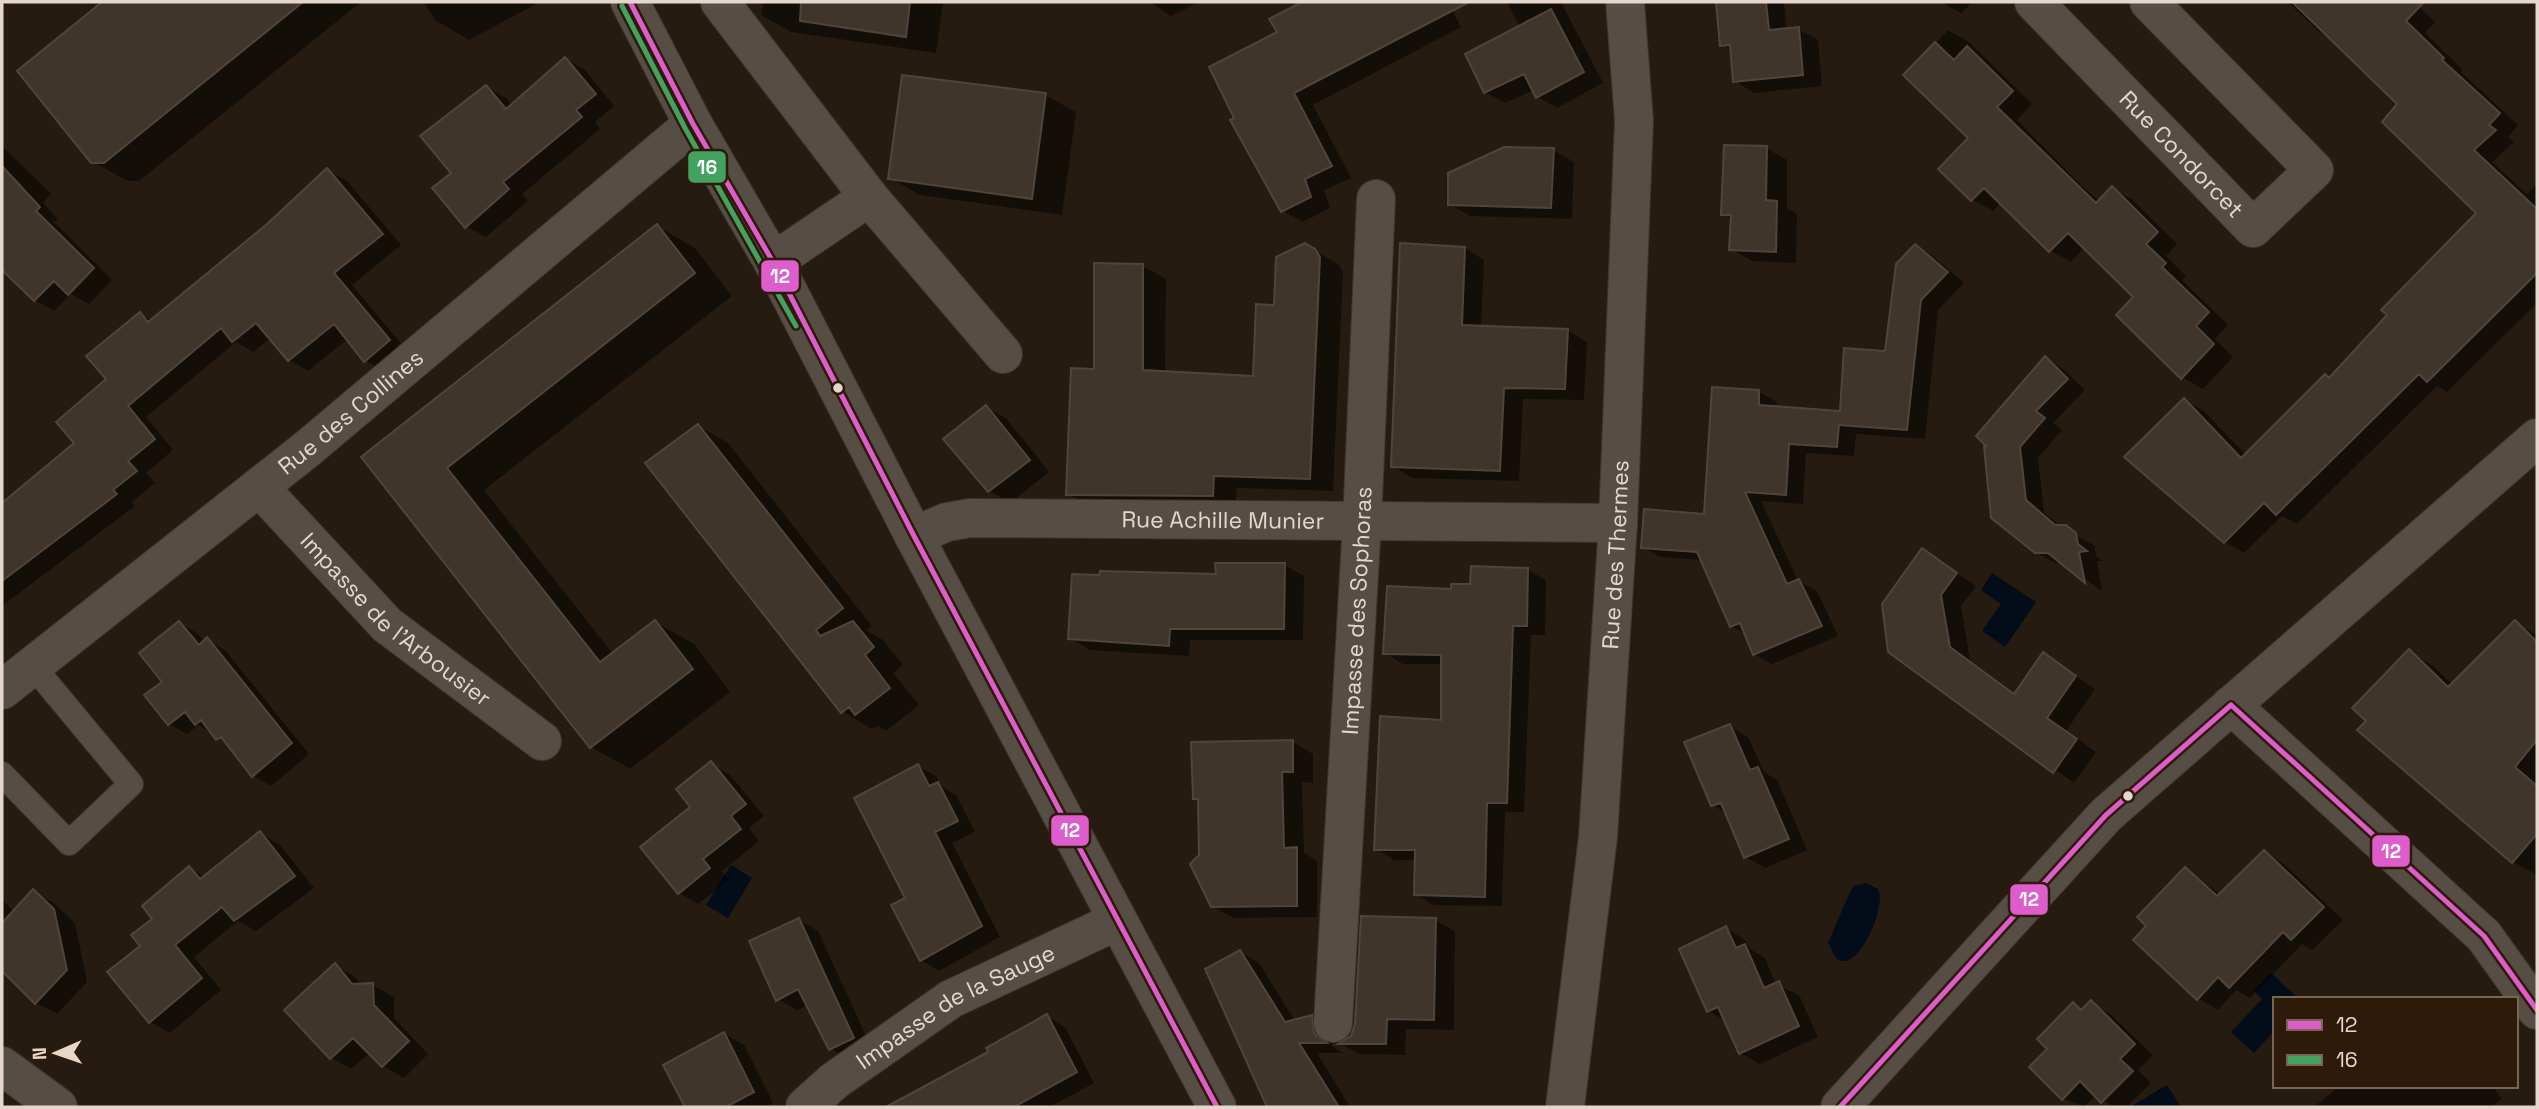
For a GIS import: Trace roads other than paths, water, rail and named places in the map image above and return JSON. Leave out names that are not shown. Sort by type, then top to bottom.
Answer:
[{"type":"street","points":[[630,2],[692,124],[773,262],[1116,921],[1217,1107]]},
{"type":"street","points":[[720,2],[869,197],[1003,354]]},
{"type":"street","name":"Rue des Thermes","points":[[1565,1107],[1598,837],[1618,523],[1634,121],[1625,2]]},
{"type":"street","name":"Rue Condorcet","points":[[2034,2],[2253,228],[2314,170],[2148,2]]},
{"type":"street","name":"Rue des Collines","points":[[2,690],[259,487],[692,124]]},
{"type":"street","points":[[773,262],[869,197]]},
{"type":"street","name":"Impasse des Sophoras","points":[[1333,1023],[1363,523],[1376,199]]},
{"type":"street","points":[[1840,1107],[2106,815],[2537,438]]},
{"type":"street","name":"Impasse de l'Arbousier","points":[[259,487],[387,625],[542,741]]},
{"type":"street","name":"Rue Achille Munier","points":[[914,536],[947,522],[970,518],[1618,523]]},
{"type":"street","points":[[2231,705],[2484,936],[2537,1010]]},
{"type":"street","name":"Impasse de la Sauge","points":[[806,1107],[834,1081],[951,999],[1116,921]]},
{"type":"street","points":[[2,1066],[58,1107]]},
{"type":"lane","points":[[2,774],[69,843],[131,784],[32,665]]},
{"type":"water","points":[[1992,573],[2036,602],[2005,647],[1982,631],[2001,604],[1981,590]]},
{"type":"water","points":[[731,865],[752,878],[728,918],[706,905]]},
{"type":"water","points":[[1866,883],[1878,889],[1880,897],[1875,921],[1863,946],[1855,955],[1847,960],[1839,960],[1828,943],[1850,892],[1854,886]]},
{"type":"water","points":[[2271,973],[2297,997],[2273,997],[2273,1032],[2254,1053],[2231,1032],[2262,999],[2254,991]]},
{"type":"water","points":[[2167,1085],[2181,1107],[2130,1107]]}]
